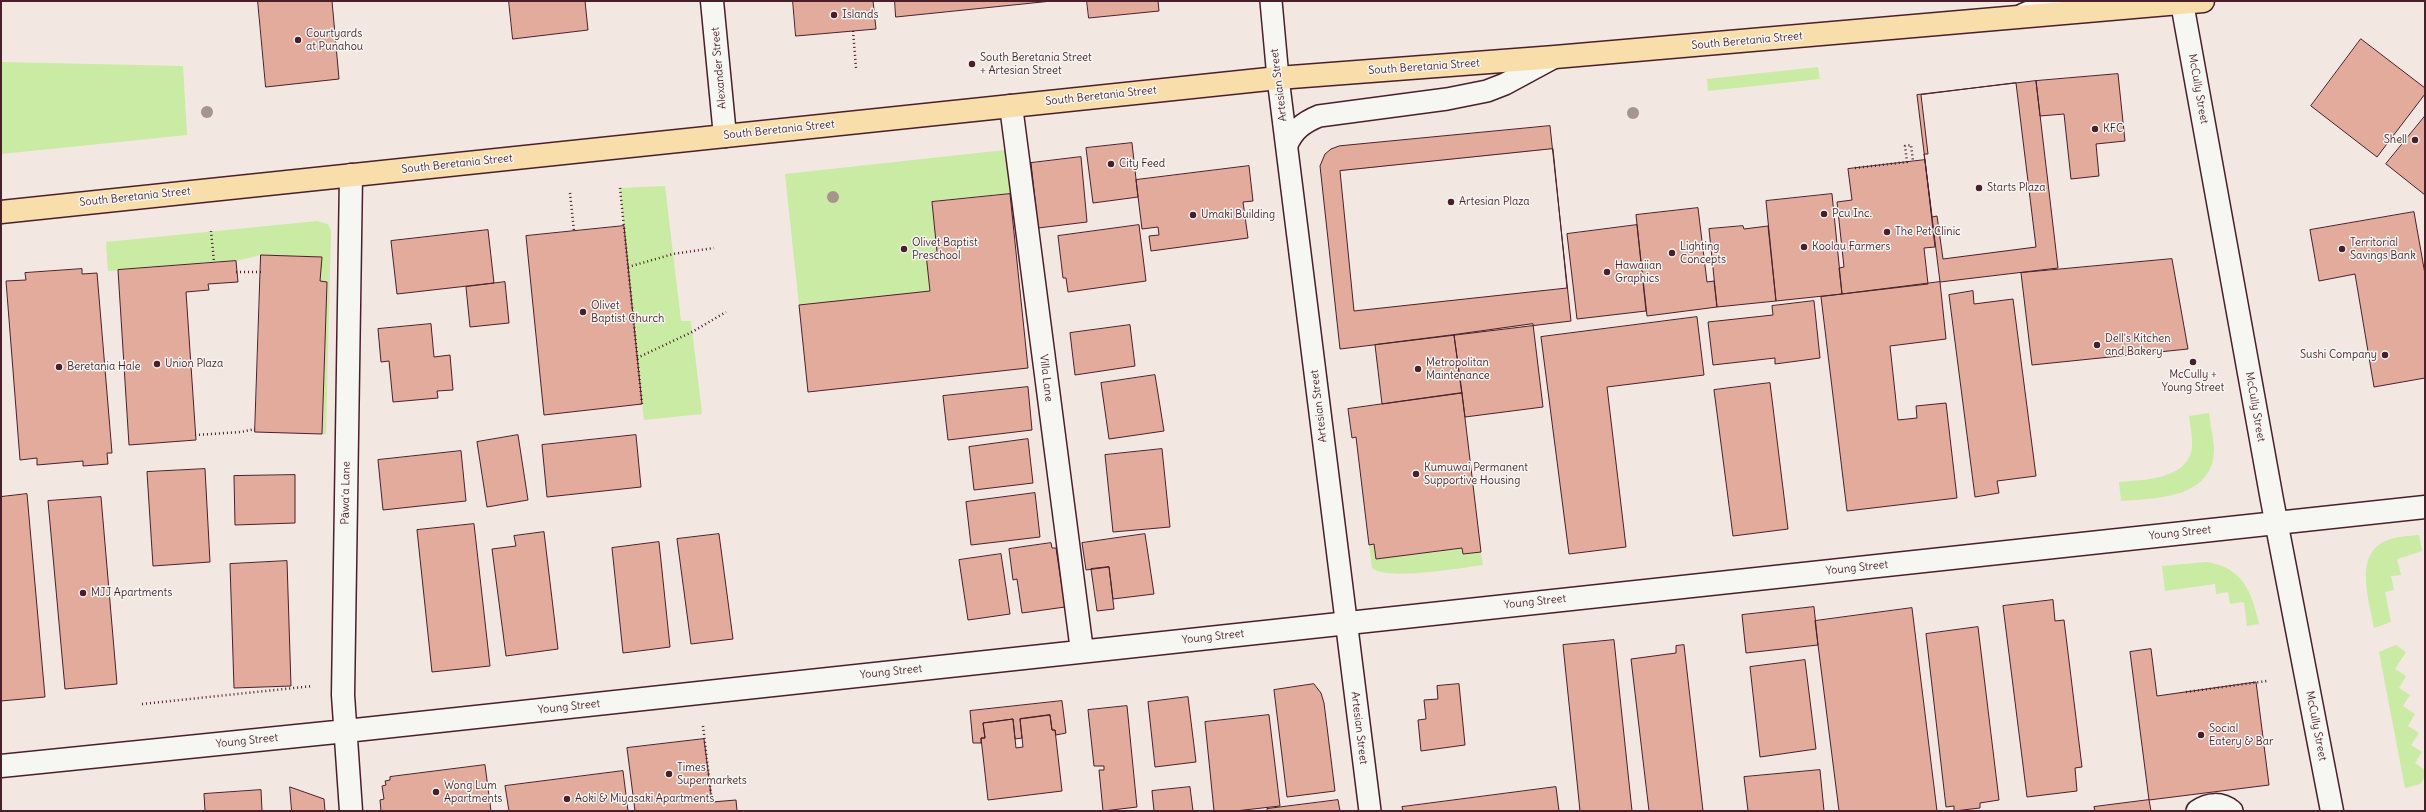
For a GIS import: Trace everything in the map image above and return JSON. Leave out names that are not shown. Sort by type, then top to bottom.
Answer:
[{"type":"main road","name":"South Beretania Street","points":[[1,212],[1278,78],[1555,57],[2188,2]]},
{"type":"street","name":"Alexander Street","points":[[712,1],[725,136]]},
{"type":"street","points":[[2007,18],[2028,13],[2055,1]]},
{"type":"street","name":"McCully Street","points":[[2188,2],[2277,523],[2332,811]]},
{"type":"street","name":"Villa Lane","points":[[1011,106],[1082,651]]},
{"type":"street","name":"Pāwaʻa Lane","points":[[351,175],[343,695],[351,811]]},
{"type":"street","name":"Young Street","points":[[1,766],[346,731],[1345,622],[2425,507]]},
{"type":"lane","name":"Artesian Street","points":[[1271,1],[1278,78],[1345,622],[1370,811]]},
{"type":"lane","points":[[1287,145],[1292,134],[1301,125],[1319,116],[1447,99],[1480,92],[1505,84],[1555,57]]},
{"type":"lane","points":[[2197,811],[2207,806],[2217,804],[2232,811]]},
{"type":"path","points":[[853,31],[856,68]]},
{"type":"path","points":[[1855,168],[1907,162],[1905,146],[1911,145],[1913,161]]},
{"type":"path","points":[[620,188],[642,404]]},
{"type":"path","points":[[570,193],[574,231]]},
{"type":"path","points":[[211,231],[214,262]]},
{"type":"path","points":[[628,267],[673,254],[714,248]]},
{"type":"path","points":[[236,272],[261,272]]},
{"type":"path","points":[[637,358],[692,332],[726,312]]},
{"type":"path","points":[[195,435],[241,432],[255,429]]},
{"type":"path","points":[[2186,692],[2266,681]]},
{"type":"path","points":[[142,704],[320,685]]},
{"type":"path","points":[[702,726],[712,802]]},
{"type":"green space","points":[[1,62],[183,66],[187,135],[1,154]]},
{"type":"green space","points":[[1818,67],[1820,79],[1708,91],[1707,79]]},
{"type":"green space","points":[[1005,150],[1010,194],[932,202],[937,252],[926,254],[930,291],[799,305],[785,174]]},
{"type":"green space","points":[[665,186],[681,321],[691,321],[702,414],[644,420],[620,188]]},
{"type":"green space","points":[[317,221],[328,224],[331,231],[326,434],[322,434],[327,282],[320,281],[321,257],[261,255],[236,261],[108,271],[106,242]]},
{"type":"green space","points":[[2209,413],[2214,447],[2212,464],[2205,477],[2195,486],[2167,496],[2151,499],[2121,501],[2119,482],[2151,479],[2163,476],[2174,472],[2183,466],[2189,458],[2192,447],[2189,416]]},
{"type":"green space","points":[[2419,535],[2422,551],[2397,559],[2401,575],[2391,576],[2394,590],[2385,592],[2391,622],[2374,628],[2366,579],[2370,555],[2377,546],[2388,540]]},
{"type":"green space","points":[[1374,544],[1376,559],[1462,548],[1463,554],[1481,552],[1483,565],[1408,574],[1380,572],[1372,568],[1369,545]]},
{"type":"green space","points":[[2206,562],[2219,565],[2229,570],[2244,583],[2253,601],[2259,624],[2247,626],[2244,602],[2230,604],[2228,592],[2216,594],[2215,584],[2165,591],[2162,566]]},
{"type":"green space","points":[[2396,645],[2406,652],[2395,669],[2406,676],[2399,688],[2410,695],[2403,706],[2415,714],[2408,726],[2419,733],[2411,745],[2422,752],[2415,763],[2425,770],[2425,777],[2420,784],[2405,788],[2379,652]]},
{"type":"building","name":"Courtyards at Punahou","points":[[258,1],[332,1],[339,79],[266,87]]},
{"type":"building","points":[[509,1],[585,1],[588,30],[513,39]]},
{"type":"building","name":"Islands","points":[[793,1],[873,1],[876,29],[796,36]]},
{"type":"building","points":[[895,1],[1052,1],[896,17]]},
{"type":"building","points":[[1087,1],[1158,1],[1159,11],[1089,18]]},
{"type":"building","name":"Shell","points":[[2361,39],[2425,88],[2425,94],[2377,157],[2311,106]]},
{"type":"building","name":"KFC","points":[[2118,74],[2125,141],[2096,144],[2099,176],[2071,179],[2064,114],[2040,116],[2036,81]]},
{"type":"building","name":"Starts Plaza","points":[[2036,81],[2058,268],[1940,282],[1917,95]]},
{"type":"building","name":"Starts Plaza","points":[[2016,83],[2036,247],[1943,259],[1937,216],[1932,217],[1924,154],[1928,154],[1921,95]]},
{"type":"building","name":"Shell","points":[[2425,116],[2425,195],[2386,164]]},
{"type":"building","name":"Artesian Plaza","points":[[1550,126],[1571,321],[1340,349],[1320,166],[1325,154],[1331,149],[1339,146]]},
{"type":"building","name":"City Feed","points":[[1132,143],[1138,197],[1093,203],[1086,148]]},
{"type":"building","name":"Artesian Plaza","points":[[1553,149],[1567,288],[1354,311],[1340,171]]},
{"type":"building","points":[[1081,157],[1087,222],[1038,228],[1031,163]]},
{"type":"building","name":"The Pet Clinic","points":[[1925,160],[1935,247],[1924,248],[1928,284],[1842,294],[1839,268],[1844,267],[1837,202],[1852,200],[1848,169]]},
{"type":"building","name":"Umaki Building","points":[[1249,166],[1253,201],[1243,202],[1248,238],[1151,251],[1149,236],[1159,235],[1158,227],[1142,229],[1136,180]]},
{"type":"building","name":"Olivet Baptist Preschool","points":[[1010,194],[1028,368],[808,392],[799,305],[930,291],[926,254],[937,252],[932,202]]},
{"type":"building","name":"Koolau Farmers","points":[[1832,194],[1842,294],[1776,301],[1766,201]]},
{"type":"building","name":"Lighting Concepts","points":[[1698,208],[1707,282],[1714,281],[1717,307],[1647,316],[1636,215]]},
{"type":"building","points":[[2414,212],[2425,274],[2425,378],[2374,387],[2355,274],[2319,281],[2310,230]]},
{"type":"building","points":[[1139,225],[1146,281],[1068,292],[1066,278],[1063,278],[1058,236]]},
{"type":"building","name":"Hawaiian Graphics","points":[[1637,225],[1646,311],[1577,319],[1567,234]]},
{"type":"building","name":"Olivet Baptist Church","points":[[624,226],[642,404],[544,415],[526,236]]},
{"type":"building","points":[[1743,226],[1744,229],[1768,226],[1776,301],[1717,307],[1709,229]]},
{"type":"building","points":[[488,230],[494,283],[397,294],[391,241]]},
{"type":"building","points":[[261,255],[322,257],[320,281],[327,282],[322,434],[255,432]]},
{"type":"building","points":[[2172,259],[2188,349],[2032,365],[2021,273]]},
{"type":"building","name":"Union Plaza","points":[[236,261],[238,282],[208,284],[209,290],[186,292],[196,440],[129,445],[118,270]]},
{"type":"building","name":"Beretania Hale","points":[[82,269],[82,274],[97,273],[112,453],[107,453],[108,464],[83,466],[83,461],[37,465],[37,458],[20,460],[6,281],[26,280],[25,273]]},
{"type":"building","points":[[505,282],[509,323],[470,327],[466,287]]},
{"type":"building","points":[[1940,282],[1946,339],[1890,346],[1898,420],[1917,418],[1916,406],[1946,403],[1957,498],[1847,511],[1821,297]]},
{"type":"building","points":[[1973,291],[1974,304],[2013,299],[2036,476],[1997,481],[1999,493],[1975,497],[1949,295]]},
{"type":"building","points":[[1814,301],[1820,358],[1775,364],[1775,358],[1713,365],[1708,322],[1773,315],[1772,306]]},
{"type":"building","points":[[1697,317],[1704,375],[1607,387],[1626,547],[1569,554],[1541,337]]},
{"type":"building","points":[[431,324],[434,357],[450,355],[453,390],[437,391],[438,398],[393,402],[389,361],[381,362],[378,329]]},
{"type":"building","points":[[1533,324],[1543,407],[1465,417],[1454,335]]},
{"type":"building","points":[[1130,325],[1135,366],[1075,375],[1070,333]]},
{"type":"building","name":"Metropolitan Maintenance","points":[[1454,335],[1462,393],[1382,404],[1375,345]]},
{"type":"building","points":[[1155,375],[1164,431],[1109,439],[1101,383]]},
{"type":"building","points":[[1770,383],[1788,529],[1733,536],[1714,390]]},
{"type":"building","points":[[1028,387],[1032,430],[948,440],[943,396]]},
{"type":"building","name":"Kumuwai Permanent Supportive Housing","points":[[1462,393],[1481,552],[1463,554],[1462,548],[1376,559],[1374,544],[1369,545],[1356,437],[1352,438],[1348,409]]},
{"type":"building","points":[[518,435],[528,500],[487,507],[477,442]]},
{"type":"building","points":[[636,435],[641,487],[547,497],[542,445]]},
{"type":"building","points":[[1028,439],[1033,483],[974,490],[969,447]]},
{"type":"building","points":[[1162,449],[1170,527],[1113,532],[1105,455]]},
{"type":"building","points":[[461,451],[466,501],[383,510],[378,460]]},
{"type":"building","points":[[205,469],[210,562],[153,566],[147,472]]},
{"type":"building","points":[[295,475],[295,523],[235,525],[234,476]]},
{"type":"building","points":[[1035,493],[1040,537],[971,545],[966,502]]},
{"type":"building","points":[[27,494],[45,697],[1,701],[1,497]]},
{"type":"building","name":"MJJ Apartments","points":[[101,497],[117,684],[65,689],[48,501]]},
{"type":"building","points":[[474,524],[490,666],[432,672],[417,530]]},
{"type":"building","points":[[544,532],[558,649],[506,656],[492,549],[516,546],[514,536]]},
{"type":"building","points":[[719,534],[733,639],[691,644],[677,539]]},
{"type":"building","points":[[1145,534],[1154,594],[1113,599],[1109,567],[1086,570],[1082,543]]},
{"type":"building","points":[[659,542],[670,647],[623,653],[612,548]]},
{"type":"building","points":[[1051,543],[1052,548],[1056,548],[1065,607],[1022,613],[1017,579],[1013,580],[1009,549]]},
{"type":"building","points":[[1001,554],[1010,614],[968,620],[959,560]]},
{"type":"building","points":[[287,561],[291,686],[234,688],[230,564]]},
{"type":"building","points":[[1109,567],[1114,609],[1097,611],[1091,569]]},
{"type":"building","points":[[2053,600],[2055,621],[2064,620],[2082,767],[2075,768],[2077,791],[2027,797],[2003,606]]},
{"type":"building","points":[[1814,607],[1818,645],[1746,653],[1742,615]]},
{"type":"building","points":[[1912,608],[1937,811],[1839,811],[1815,621]]},
{"type":"building","points":[[1978,627],[1999,800],[1980,803],[1980,808],[1954,811],[1954,806],[1946,807],[1926,634]]},
{"type":"building","points":[[1614,640],[1632,811],[1580,811],[1563,645]]},
{"type":"building","points":[[1684,645],[1703,811],[1649,811],[1631,659],[1676,653],[1676,646]]},
{"type":"building","name":"Social Eatery & Bar","points":[[2151,649],[2157,696],[2256,682],[2269,785],[2149,800],[2130,652]]},
{"type":"building","points":[[1805,660],[1816,749],[1760,757],[1750,667]]},
{"type":"building","points":[[1314,684],[1321,693],[1324,703],[1335,791],[1287,797],[1274,690]]},
{"type":"building","points":[[1459,684],[1465,745],[1421,751],[1418,720],[1426,719],[1424,700],[1438,699],[1437,686]]},
{"type":"building","points":[[1188,697],[1196,762],[1155,767],[1148,702]]},
{"type":"building","points":[[1062,701],[1066,733],[1056,735],[1055,730],[1052,730],[1050,715],[1020,719],[1022,738],[1015,739],[1013,719],[983,723],[985,738],[981,738],[981,743],[973,743],[970,711]]},
{"type":"building","points":[[1127,706],[1137,807],[1103,811],[1099,770],[1104,770],[1104,766],[1094,766],[1088,710]]},
{"type":"building","points":[[1050,715],[1052,730],[1055,730],[1062,791],[988,800],[981,738],[985,738],[983,723],[1013,719],[1016,748],[1023,747],[1020,719]]},
{"type":"building","points":[[1269,715],[1280,806],[1235,811],[1214,811],[1205,722]]},
{"type":"building","name":"Times Supermarkets","points":[[704,739],[712,802],[736,800],[737,811],[635,811],[627,748]]},
{"type":"building","name":"Wong Lum Apartments","points":[[485,765],[491,811],[381,811],[380,800],[384,799],[382,786],[386,785],[385,781],[390,780],[390,777]]},
{"type":"building","points":[[1820,770],[1824,811],[1748,811],[1744,777]]},
{"type":"building","name":"Aoki & Miyasaki Apartments","points":[[623,771],[628,811],[509,811],[505,786]]},
{"type":"building","points":[[290,787],[324,799],[325,811],[292,811]]},
{"type":"building","points":[[1190,787],[1193,811],[1154,811],[1152,791]]},
{"type":"building","points":[[1556,787],[1559,811],[1403,811],[1402,807]]},
{"type":"building","points":[[261,790],[262,811],[205,811],[204,794]]},
{"type":"building","points":[[1338,800],[1340,811],[1267,811],[1267,809]]},
{"type":"building","points":[[2149,800],[2151,811],[2095,811],[2094,807]]},
{"type":"place","name":"Islands","points":[[834,15]]},
{"type":"place","name":"Courtyards at Punahou","points":[[298,40]]},
{"type":"place","name":"South Beretania Street + Artesian Street","points":[[972,64]]},
{"type":"place","name":"KFC","points":[[2095,129]]},
{"type":"place","name":"Shell","points":[[2415,140]]},
{"type":"place","name":"City Feed","points":[[1111,164]]},
{"type":"place","name":"Starts Plaza","points":[[1979,188]]},
{"type":"place","name":"Artesian Plaza","points":[[1451,202]]},
{"type":"place","name":"Pcu Inc.","points":[[1824,214]]},
{"type":"place","name":"Umaki Building","points":[[1193,215]]},
{"type":"place","name":"The Pet Clinic","points":[[1887,232]]},
{"type":"place","name":"Koolau Farmers","points":[[1804,247]]},
{"type":"place","name":"Olivet Baptist Preschool","points":[[904,249]]},
{"type":"place","name":"Territorial Savings Bank","points":[[2342,249]]},
{"type":"place","name":"Lighting Concepts","points":[[1672,253]]},
{"type":"place","name":"Hawaiian Graphics","points":[[1607,272]]},
{"type":"place","name":"Olivet Baptist Church","points":[[583,312]]},
{"type":"place","name":"Dell's Kitchen and Bakery","points":[[2097,345]]},
{"type":"place","name":"Sushi Company","points":[[2385,355]]},
{"type":"place","name":"McCully + Young Street","points":[[2193,362]]},
{"type":"place","name":"Union Plaza","points":[[157,364]]},
{"type":"place","name":"Beretania Hale","points":[[59,367]]},
{"type":"place","name":"Metropolitan Maintenance","points":[[1418,369]]},
{"type":"place","name":"Kumuwai Permanent Supportive Housing","points":[[1416,474]]},
{"type":"place","name":"MJJ Apartments","points":[[83,593]]},
{"type":"place","name":"Social Eatery & Bar","points":[[2201,735]]},
{"type":"place","name":"Times Supermarkets","points":[[669,774]]},
{"type":"place","name":"Wong Lum Apartments","points":[[436,792]]},
{"type":"place","name":"Aoki & Miyasaki Apartments","points":[[567,799]]}]
